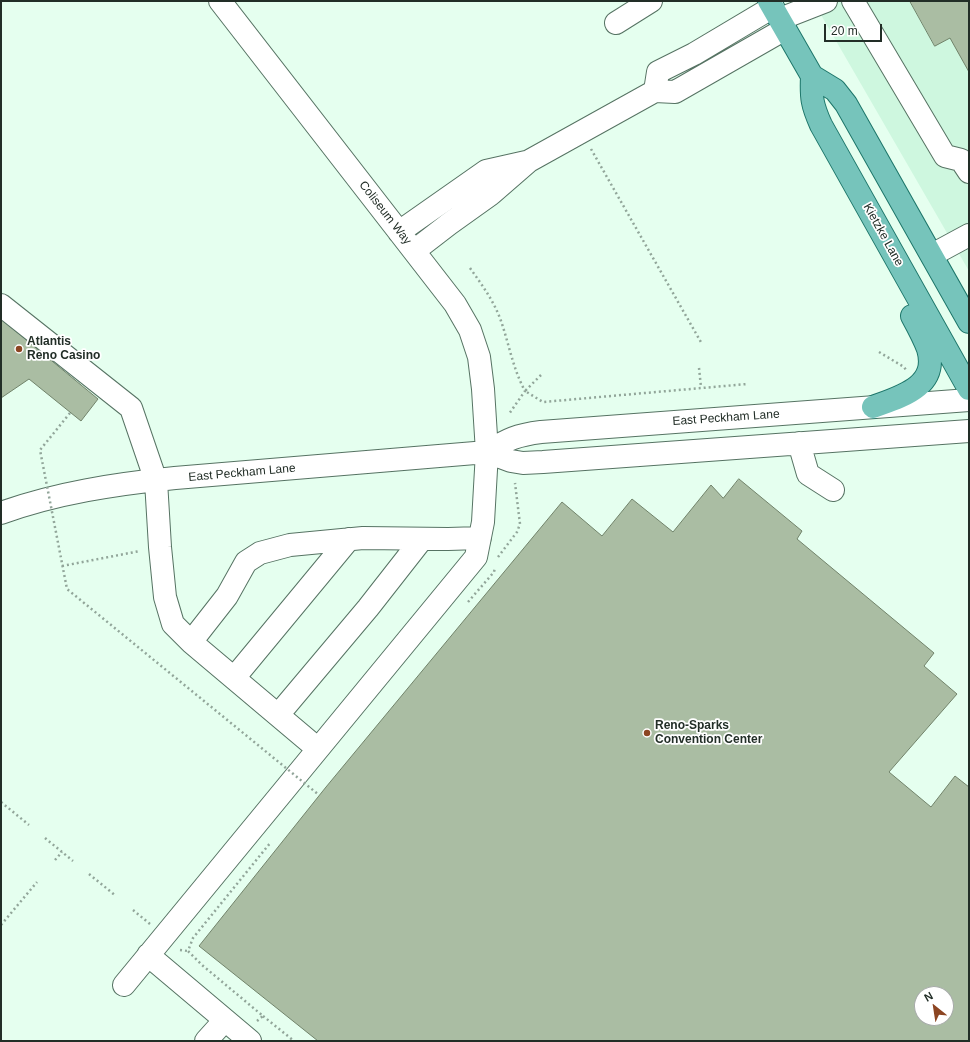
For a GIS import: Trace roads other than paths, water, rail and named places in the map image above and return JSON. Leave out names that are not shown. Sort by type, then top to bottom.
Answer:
[{"type":"main road","points":[[777,14],[812,76],[835,90],[846,104],[962,305],[969,322]]},
{"type":"main road","name":"Kietzke Lane","points":[[812,76],[811,96],[814,110],[969,388]]},
{"type":"main road","points":[[873,407],[912,392],[924,380],[930,365],[928,351],[924,340],[902,296],[877,223]]},
{"type":"street","name":"Coliseum Way","points":[[220,1],[455,304],[470,330],[479,357],[487,452],[483,522],[478,547]]},
{"type":"street","points":[[616,23],[651,1]]},
{"type":"street","points":[[414,251],[491,194],[529,161],[655,91],[658,72],[777,14],[826,1]]},
{"type":"street","points":[[853,1],[944,156],[966,162]]},
{"type":"street","points":[[399,232],[486,171],[529,161]]},
{"type":"street","points":[[932,255],[969,234]]},
{"type":"street","points":[[1,305],[131,408],[156,480],[165,597],[173,624],[191,642],[318,749]]},
{"type":"street","name":"East Peckham Lane","points":[[487,452],[508,439],[525,434],[541,432],[969,400]]},
{"type":"street","name":"East Peckham Lane","points":[[1,513],[71,494],[106,487],[156,480],[487,452],[511,461],[523,463],[969,431]]},
{"type":"street","points":[[799,443],[808,474],[833,490]]},
{"type":"street","points":[[124,985],[318,749],[478,547],[448,539],[364,538],[290,545],[260,553],[246,562],[227,596],[191,642]]},
{"type":"street","points":[[234,678],[349,539]]},
{"type":"street","points":[[278,715],[368,608],[422,539]]},
{"type":"street","points":[[148,955],[225,1020],[252,1032]]},
{"type":"street","points":[[206,1041],[225,1020]]},
{"type":"place","name":"Atlantis Reno Casino","points":[[19,349]]},
{"type":"place","name":"Reno-Sparks Convention Center","points":[[647,733]]}]
